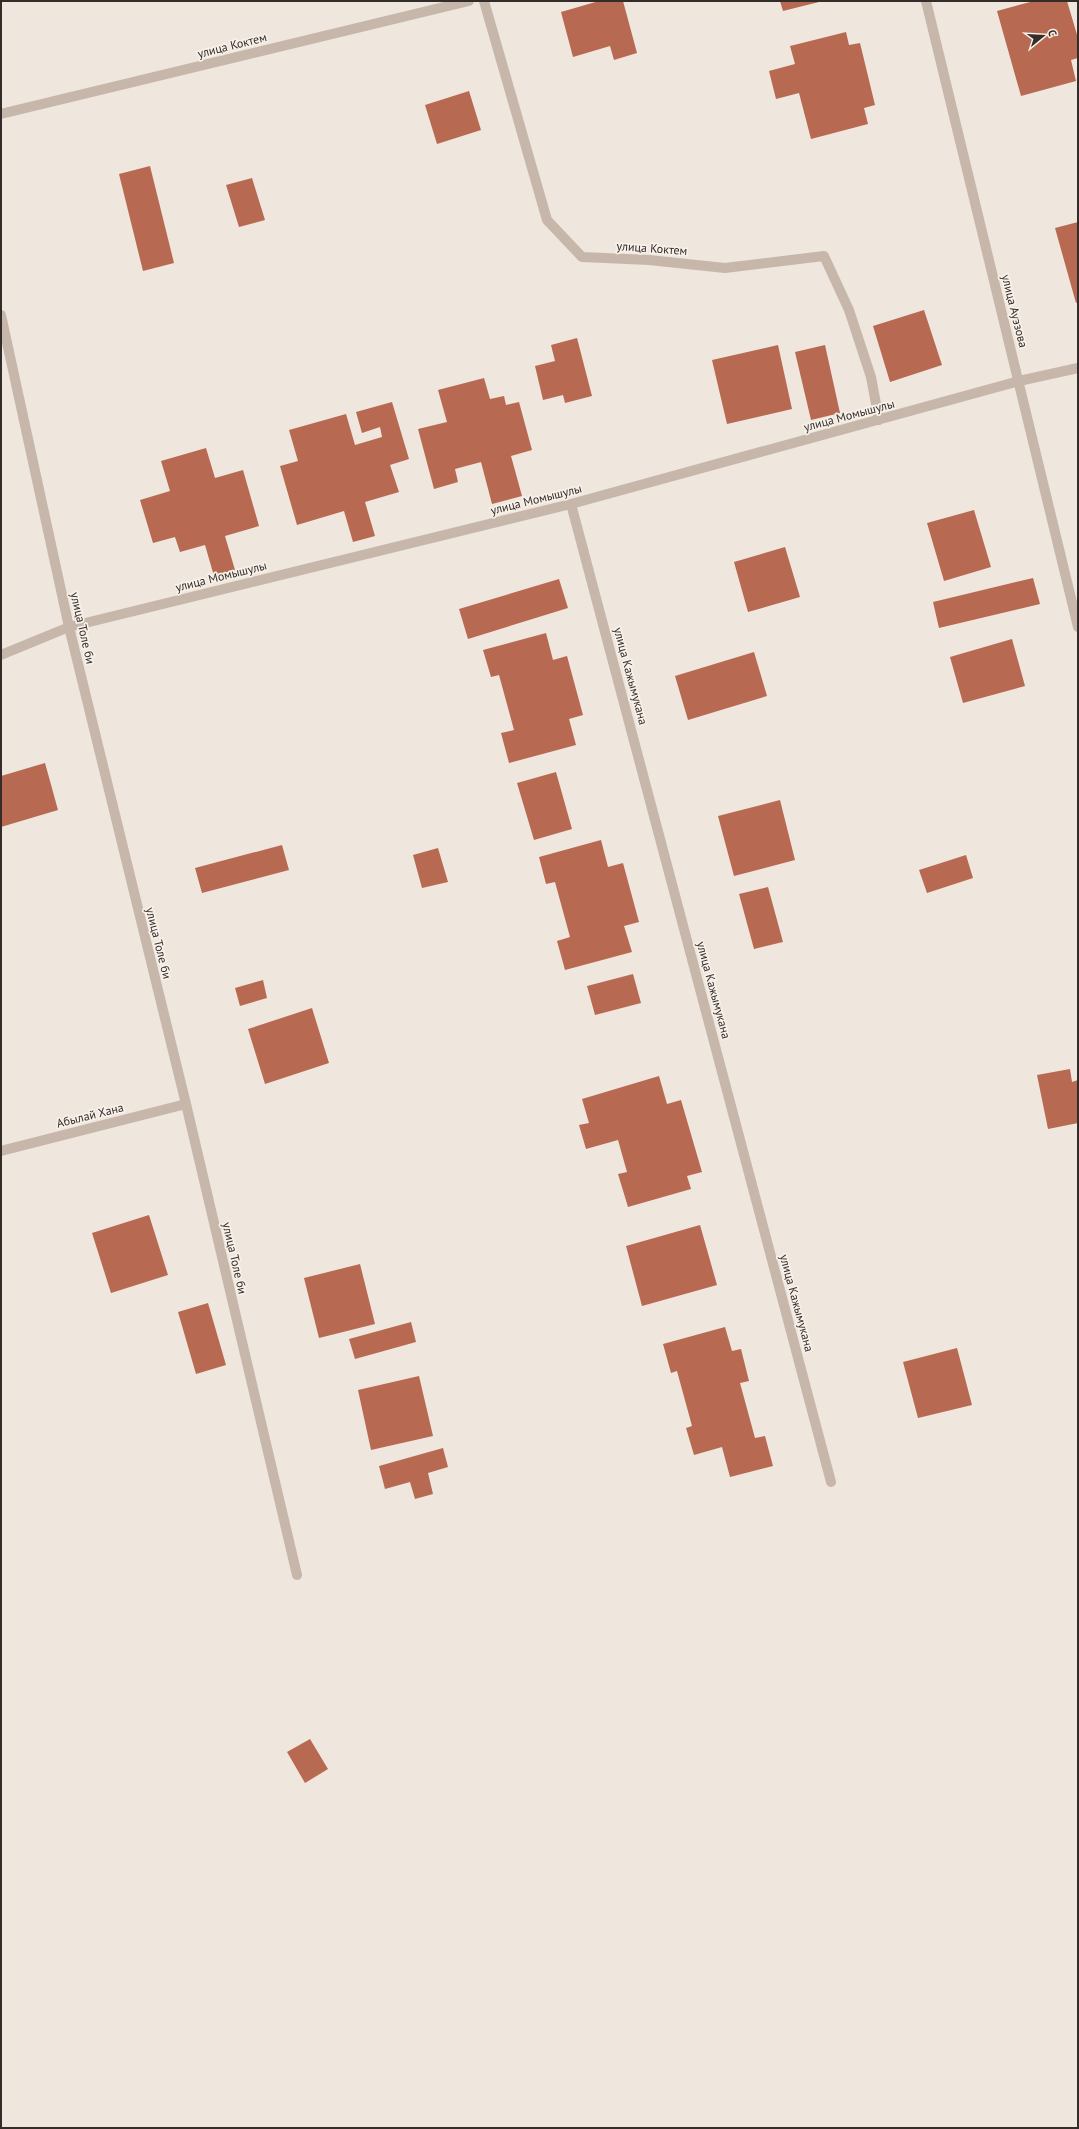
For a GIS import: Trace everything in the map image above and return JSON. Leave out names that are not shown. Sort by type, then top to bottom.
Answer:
[{"type":"street","name":"улица Коктем","points":[[1,114],[469,1]]},
{"type":"street","name":"улица Коктем","points":[[484,1],[548,220],[582,257],[649,260],[725,268],[824,256],[849,310],[871,376],[879,420]]},
{"type":"street","name":"улица Ауэзова","points":[[926,1],[1078,627]]},
{"type":"street","name":"улица Толе би","points":[[1,315],[69,627],[186,1104],[296,1575]]},
{"type":"street","name":"улица Момышулы","points":[[1,655],[69,627],[571,504],[1019,381],[1078,368]]},
{"type":"street","name":"улица Кажымукана","points":[[571,504],[831,1482]]},
{"type":"street","name":"Абылай Хана","points":[[1,1151],[186,1104]]},
{"type":"building","points":[[599,1],[623,1],[637,53],[614,60],[610,46],[573,57],[561,12]]},
{"type":"building","points":[[780,1],[819,1],[819,2],[783,11]]},
{"type":"building","points":[[1034,1],[1067,1],[1078,38],[1078,58],[1071,60],[1076,81],[1021,96],[997,11]]},
{"type":"building","points":[[846,32],[849,45],[860,43],[875,105],[864,108],[868,124],[811,139],[799,93],[776,99],[769,71],[795,64],[790,46]]},
{"type":"building","points":[[469,91],[481,130],[437,144],[425,105]]},
{"type":"building","points":[[150,166],[174,263],[143,271],[119,174]]},
{"type":"building","points":[[252,178],[265,220],[239,227],[226,185]]},
{"type":"building","points":[[1078,222],[1078,302],[1076,303],[1055,228]]},
{"type":"building","points":[[924,310],[942,365],[890,382],[873,326]]},
{"type":"building","points":[[577,338],[592,396],[565,403],[563,395],[543,400],[535,366],[555,361],[551,345]]},
{"type":"building","points":[[778,345],[792,409],[727,424],[712,360]]},
{"type":"building","points":[[825,345],[840,413],[811,420],[795,352]]},
{"type":"building","points":[[484,378],[490,399],[504,396],[506,405],[519,402],[532,450],[511,456],[522,496],[492,504],[481,462],[455,469],[458,482],[434,489],[418,429],[447,422],[438,390]]},
{"type":"building","points":[[392,402],[409,459],[390,465],[399,492],[365,502],[375,536],[353,542],[344,511],[297,525],[280,466],[298,461],[289,430],[346,414],[355,445],[382,437],[380,427],[362,433],[356,412]]},
{"type":"building","points":[[206,448],[215,478],[243,470],[259,526],[225,536],[235,570],[214,576],[205,545],[180,552],[175,537],[153,543],[140,500],[170,491],[161,461]]},
{"type":"building","points":[[974,510],[991,567],[944,581],[927,523]]},
{"type":"building","points":[[785,547],[800,597],[748,612],[734,562]]},
{"type":"building","points":[[1033,578],[1040,604],[939,628],[933,602]]},
{"type":"building","points":[[559,579],[568,608],[468,639],[459,609]]},
{"type":"building","points":[[546,633],[553,660],[567,656],[583,715],[569,719],[576,745],[509,763],[501,733],[514,730],[499,675],[491,677],[483,650]]},
{"type":"building","points":[[1012,639],[1025,686],[963,703],[950,657]]},
{"type":"building","points":[[754,652],[767,696],[688,720],[675,676]]},
{"type":"building","points":[[45,763],[58,810],[1,827],[1,776]]},
{"type":"building","points":[[556,772],[572,829],[534,840],[517,783]]},
{"type":"building","points":[[780,800],[795,860],[734,876],[718,816]]},
{"type":"building","points":[[601,840],[608,867],[623,863],[639,922],[624,926],[632,952],[565,970],[557,941],[570,937],[555,882],[546,884],[539,857]]},
{"type":"building","points":[[282,845],[289,870],[202,893],[195,868]]},
{"type":"building","points":[[438,848],[448,882],[422,888],[413,855]]},
{"type":"building","points":[[966,855],[973,878],[927,893],[919,870]]},
{"type":"building","points":[[768,887],[783,942],[754,949],[739,894]]},
{"type":"building","points":[[633,974],[641,1003],[595,1015],[587,986]]},
{"type":"building","points":[[263,980],[267,998],[240,1006],[235,988]]},
{"type":"building","points":[[312,1008],[329,1063],[265,1084],[248,1029]]},
{"type":"building","points":[[1070,1069],[1072,1082],[1078,1080],[1078,1123],[1048,1129],[1037,1075]]},
{"type":"building","points":[[659,1076],[667,1104],[681,1100],[702,1172],[687,1176],[691,1189],[628,1207],[618,1174],[627,1172],[618,1140],[586,1149],[579,1125],[589,1123],[582,1099]]},
{"type":"building","points":[[149,1215],[168,1275],[111,1293],[92,1233]]},
{"type":"building","points":[[700,1225],[717,1285],[642,1306],[626,1246]]},
{"type":"building","points":[[360,1264],[375,1324],[319,1338],[304,1278]]},
{"type":"building","points":[[208,1303],[226,1365],[196,1374],[178,1312]]},
{"type":"building","points":[[411,1322],[416,1342],[355,1359],[349,1339]]},
{"type":"building","points":[[725,1327],[732,1351],[741,1349],[749,1381],[740,1383],[755,1438],[765,1436],[773,1466],[730,1477],[722,1447],[694,1455],[686,1428],[692,1426],[677,1371],[671,1373],[663,1344]]},
{"type":"building","points":[[957,1348],[972,1405],[918,1418],[903,1362]]},
{"type":"building","points":[[419,1376],[433,1436],[371,1450],[358,1390]]},
{"type":"building","points":[[443,1448],[448,1467],[428,1473],[433,1494],[415,1499],[410,1482],[385,1489],[379,1466]]},
{"type":"building","points":[[310,1739],[328,1769],[305,1783],[287,1752]]}]
